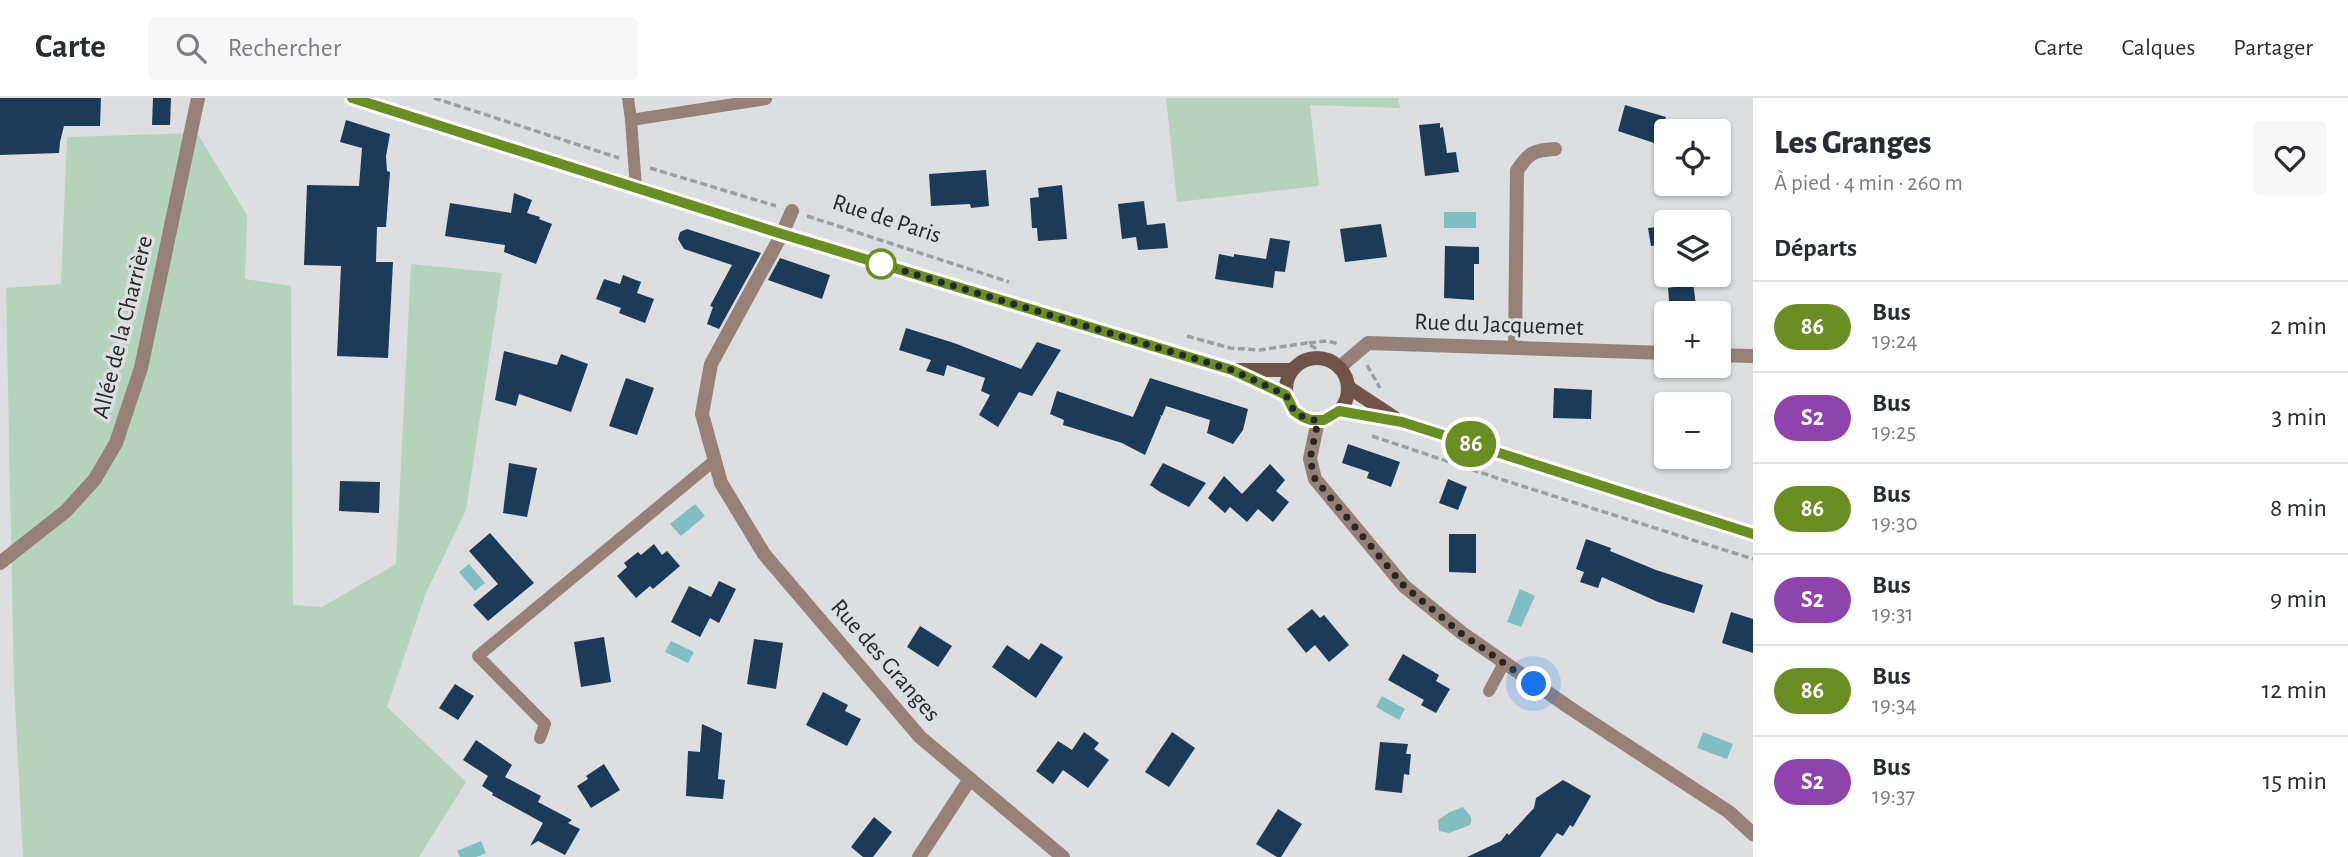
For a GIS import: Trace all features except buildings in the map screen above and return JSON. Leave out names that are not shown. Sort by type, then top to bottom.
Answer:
[{"type":"main road","name":"Rue de Paris","points":[[352,98],[782,234],[1232,370],[1286,395]]},
{"type":"main road","points":[[1312,358],[1323,359],[1340,367],[1347,381],[1348,397],[1339,411],[1332,417],[1318,421],[1294,411],[1286,395],[1287,379],[1292,370],[1312,358]]},
{"type":"main road","name":"Rue de Paris","points":[[1232,370],[1292,370]]},
{"type":"main road","points":[[1348,387],[1402,422]]},
{"type":"main road","points":[[1339,411],[1402,422],[1753,534]]},
{"type":"street","name":"Allée de la Charrière","points":[[0,563],[66,511],[95,479],[116,443],[141,368],[198,98]]},
{"type":"street","points":[[1515,348],[1517,171],[1525,158],[1538,150],[1555,149]]},
{"type":"street","name":"Rue des Granges","points":[[792,211],[711,364],[702,414],[721,483],[764,554],[920,737],[1063,857]]},
{"type":"street","name":"Rue du Jacquemet","points":[[1340,367],[1368,343],[1654,353]]},
{"type":"street","points":[[1731,355],[1753,356]]},
{"type":"street","points":[[1318,421],[1310,459],[1315,479],[1404,586],[1462,634],[1729,812],[1753,834]]},
{"type":"street","points":[[919,857],[970,779]]},
{"type":"lane","points":[[628,98],[636,188]]},
{"type":"lane","points":[[631,120],[766,99]]},
{"type":"lane","points":[[540,738],[545,724],[478,656],[715,460]]},
{"type":"lane","points":[[1489,691],[1504,663]]},
{"type":"path","name":"Rue de Paris","points":[[434,98],[1018,285]]},
{"type":"path","points":[[1184,335],[1240,349],[1260,350],[1307,343],[1315,348],[1323,359]]},
{"type":"green space","points":[[1166,98],[1398,98],[1400,108],[1310,105],[1319,186],[1177,202]]},
{"type":"green space","points":[[197,133],[247,215],[245,279],[291,286],[293,605],[322,607],[396,564],[411,264],[502,273],[466,510],[425,595],[387,707],[466,782],[419,857],[23,857],[14,686],[6,288],[61,284],[67,137]]},
{"type":"water","points":[[1444,212],[1476,212],[1476,228],[1444,228]]},
{"type":"water","points":[[695,504],[705,516],[681,536],[670,524]]},
{"type":"water","points":[[469,564],[485,583],[475,591],[459,572]]},
{"type":"water","points":[[1520,589],[1535,596],[1521,627],[1507,622]]},
{"type":"water","points":[[671,641],[694,652],[688,663],[665,652]]},
{"type":"water","points":[[1382,696],[1405,709],[1399,720],[1376,707]]},
{"type":"water","points":[[1703,732],[1733,744],[1727,759],[1697,748]]},
{"type":"water","points":[[1463,807],[1471,817],[1470,825],[1449,833],[1439,831],[1438,820]]},
{"type":"water","points":[[481,841],[486,853],[476,857],[460,857],[457,851]]},
{"type":"bus line","name":"86","points":[[352,98],[782,234],[1232,370],[1286,395],[1294,411],[1311,420],[1324,420],[1339,411],[1402,422],[1753,534]]},
{"type":"route","points":[[881,264],[1232,370],[1286,395],[1294,411],[1318,421],[1310,459],[1315,479],[1404,586],[1462,634],[1534,684]]}]
